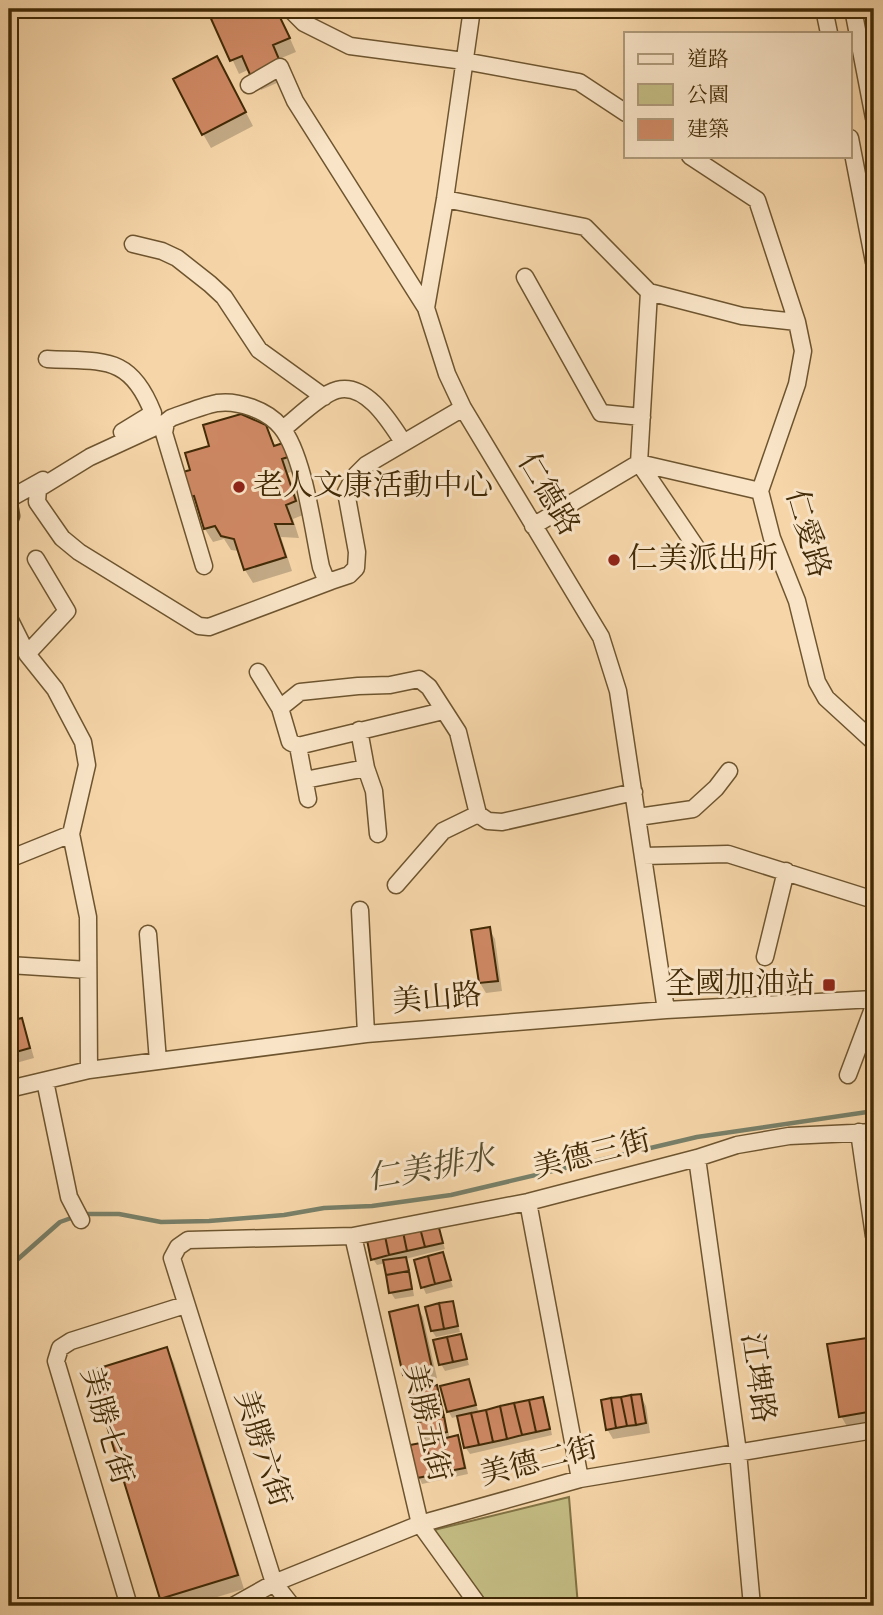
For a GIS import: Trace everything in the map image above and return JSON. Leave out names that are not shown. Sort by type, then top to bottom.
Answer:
[{"type":"street","points":[[290,9],[304,23],[350,46],[464,61],[579,82],[624,112]]},
{"type":"street","name":"仁德路","points":[[472,9],[445,200],[426,308],[447,374],[463,408],[601,638],[618,691],[666,1010]]},
{"type":"street","points":[[824,9],[829,32]]},
{"type":"street","points":[[853,9],[874,118]]},
{"type":"street","points":[[249,85],[280,67],[295,101],[426,308]]},
{"type":"street","points":[[852,148],[874,262]]},
{"type":"street","name":"仁愛路","points":[[693,158],[757,200],[797,322],[803,351],[797,384],[761,491],[772,538],[797,601],[817,682],[827,698],[874,742]]},
{"type":"street","points":[[445,200],[585,227],[649,292],[742,316],[797,322]]},
{"type":"street","points":[[133,244],[162,251],[177,258],[210,284],[224,297],[259,350],[324,397]]},
{"type":"street","points":[[526,277],[601,413],[642,417]]},
{"type":"street","points":[[649,292],[639,463],[698,550]]},
{"type":"street","points":[[9,499],[153,413],[144,390],[119,366],[98,361],[47,359]]},
{"type":"street","points":[[283,429],[324,397],[337,390],[349,390],[364,396],[385,414],[403,442]]},
{"type":"street","points":[[331,581],[325,577],[321,567],[299,469],[283,429],[272,417],[244,405],[218,403],[170,418],[90,457],[38,489],[37,502],[62,538],[79,552],[199,626],[209,627],[349,575],[356,568],[357,552],[346,492],[354,477],[366,465],[463,408]]},
{"type":"street","points":[[166,422],[164,433],[205,566]]},
{"type":"street","points":[[533,526],[639,463],[761,491]]},
{"type":"street","points":[[9,504],[9,521]]},
{"type":"street","points":[[27,654],[67,611],[36,559]]},
{"type":"street","points":[[9,618],[27,654],[55,689],[83,742],[87,765],[71,834],[88,917],[89,1070]]},
{"type":"street","points":[[258,672],[280,708],[290,742],[298,746],[443,710]]},
{"type":"street","points":[[280,708],[300,692],[358,685],[390,685],[419,679],[429,687],[458,732],[478,814],[488,821],[502,822],[634,792]]},
{"type":"street","points":[[359,730],[366,768],[374,791],[378,834]]},
{"type":"street","points":[[298,746],[308,799]]},
{"type":"street","points":[[305,780],[366,768]]},
{"type":"street","points":[[638,817],[693,809],[716,788],[729,771]]},
{"type":"street","points":[[396,885],[443,831],[478,814]]},
{"type":"street","points":[[9,859],[71,834]]},
{"type":"street","points":[[643,856],[728,854],[874,900]]},
{"type":"street","points":[[765,957],[786,871]]},
{"type":"street","points":[[360,910],[366,1034]]},
{"type":"street","points":[[148,934],[158,1061]]},
{"type":"street","points":[[9,965],[88,971]]},
{"type":"street","name":"美山路","points":[[9,1089],[89,1070],[366,1034],[666,1010],[874,999]]},
{"type":"street","points":[[848,1075],[874,1006]]},
{"type":"street","points":[[44,1081],[69,1197],[78,1215]]},
{"type":"street","points":[[867,1132],[874,1236]]},
{"type":"street","name":"美德三街","points":[[185,1305],[172,1258],[178,1247],[188,1240],[353,1236],[528,1202],[737,1145],[789,1136],[867,1132]]},
{"type":"street","name":"江埤路","points":[[697,1158],[738,1452],[752,1606]]},
{"type":"street","points":[[528,1202],[580,1479]]},
{"type":"street","name":"美勝五街","points":[[353,1236],[420,1524],[479,1606]]},
{"type":"street","name":"美勝六街","points":[[185,1305],[274,1583],[292,1606]]},
{"type":"street","name":"美勝七街","points":[[129,1606],[57,1361],[60,1348],[71,1341],[185,1305]]},
{"type":"street","name":"美德二街","points":[[233,1606],[274,1583],[420,1524],[580,1479],[874,1430]]},
{"type":"green space","points":[[569,1497],[578,1606],[489,1606],[434,1530]]},
{"type":"building","points":[[216,9],[276,9],[290,38],[273,45],[281,64],[251,77],[242,56],[230,61],[208,12]]},
{"type":"building","points":[[217,56],[246,112],[202,135],[173,79]]},
{"type":"building","name":"老人文康活動中心","points":[[241,414],[266,425],[274,446],[286,442],[291,456],[282,459],[296,501],[286,505],[293,524],[275,524],[286,557],[244,570],[234,539],[221,536],[215,526],[204,529],[183,472],[190,470],[185,453],[209,446],[203,425]]},
{"type":"building","points":[[490,927],[498,981],[479,983],[471,930]]},
{"type":"building","points":[[22,1018],[30,1048],[9,1054],[9,1021]]},
{"type":"building","points":[[438,1224],[443,1243],[425,1247],[420,1228]]},
{"type":"building","points":[[420,1228],[425,1247],[407,1251],[403,1232]]},
{"type":"building","points":[[403,1232],[407,1251],[389,1255],[385,1236]]},
{"type":"building","points":[[385,1236],[389,1255],[371,1260],[367,1240]]},
{"type":"building","points":[[443,1252],[451,1280],[435,1284],[428,1256]]},
{"type":"building","points":[[428,1256],[435,1284],[421,1288],[414,1260]]},
{"type":"building","points":[[406,1257],[409,1271],[386,1275],[383,1260]]},
{"type":"building","points":[[409,1271],[412,1289],[389,1293],[386,1275]]},
{"type":"building","points":[[453,1301],[458,1326],[444,1329],[439,1303]]},
{"type":"building","points":[[439,1303],[444,1329],[431,1331],[425,1307]]},
{"type":"building","points":[[418,1305],[432,1368],[403,1375],[389,1312]]},
{"type":"building","points":[[461,1334],[467,1359],[453,1362],[447,1337]]},
{"type":"building","points":[[447,1337],[453,1362],[439,1365],[433,1340]]},
{"type":"building","points":[[874,1337],[874,1411],[839,1417],[827,1344]]},
{"type":"building","points":[[167,1347],[238,1575],[160,1599],[90,1371]]},
{"type":"building","points":[[469,1379],[476,1405],[447,1412],[440,1386]]},
{"type":"building","points":[[437,1385],[440,1400],[414,1406],[411,1390]]},
{"type":"building","points":[[641,1394],[646,1423],[636,1425],[631,1395]]},
{"type":"building","points":[[631,1395],[636,1425],[627,1426],[621,1397]]},
{"type":"building","points":[[543,1397],[550,1429],[536,1432],[529,1400]]},
{"type":"building","points":[[621,1397],[627,1426],[616,1428],[611,1398]]},
{"type":"building","points":[[611,1398],[616,1428],[606,1430],[601,1400]]},
{"type":"building","points":[[440,1400],[444,1416],[418,1422],[414,1406]]},
{"type":"building","points":[[529,1400],[536,1432],[522,1435],[514,1403]]},
{"type":"building","points":[[514,1403],[522,1435],[507,1439],[500,1406]]},
{"type":"building","points":[[500,1406],[507,1439],[493,1442],[486,1410]]},
{"type":"building","points":[[486,1410],[493,1442],[479,1445],[471,1413]]},
{"type":"building","points":[[471,1413],[479,1445],[464,1448],[457,1416]]},
{"type":"building","points":[[444,1416],[447,1432],[422,1438],[418,1422]]},
{"type":"building","points":[[458,1435],[465,1468],[449,1471],[442,1439]]},
{"type":"building","points":[[442,1439],[449,1471],[433,1475],[426,1442]]},
{"type":"building","points":[[426,1442],[433,1475],[417,1478],[410,1445]]},
{"type":"waterway","name":"仁美排水","points":[[82,1214],[119,1214],[161,1222],[209,1221],[284,1215],[324,1208],[372,1206],[451,1195],[697,1137],[874,1111]]},
{"type":"waterway","name":"仁美排水","points":[[9,1267],[60,1222],[74,1217]]},
{"type":"place","name":"老人文康活動中心","points":[[239,487]]},
{"type":"place","name":"仁美派出所","points":[[614,560]]},
{"type":"place","name":"全國加油站","points":[[829,985]]}]
